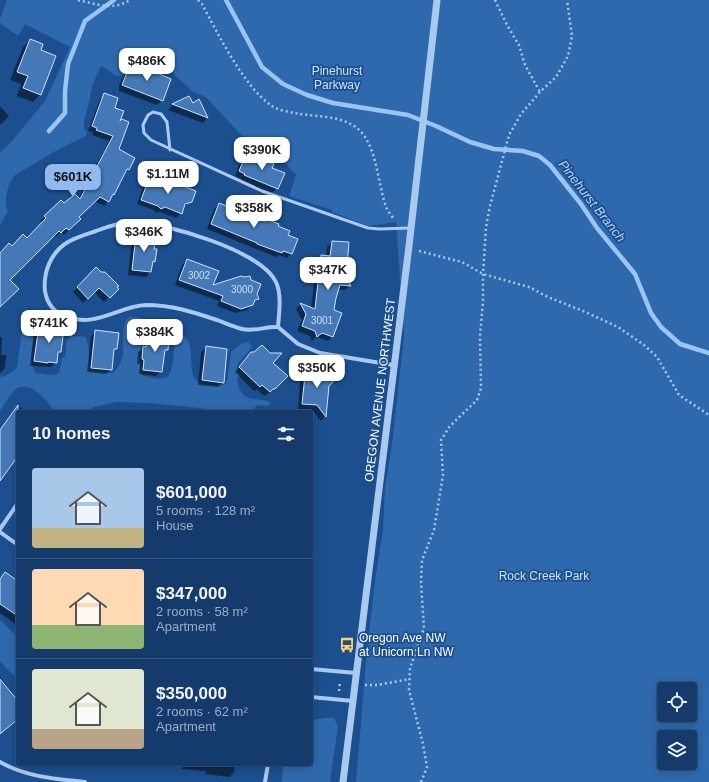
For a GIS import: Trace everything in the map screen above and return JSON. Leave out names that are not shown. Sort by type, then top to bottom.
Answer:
[{"type":"street","name":"OREGON AVENUE NORTHWEST","points":[[342,782],[411,228],[437,0]]},
{"type":"street","points":[[278,327],[279,301],[277,285],[273,277],[264,268],[239,253],[210,240],[156,225],[122,222],[74,239],[59,249],[52,258],[47,270],[45,286],[47,299],[57,312],[73,319],[92,320],[133,307],[160,306],[187,310],[242,329],[252,330],[278,327],[298,344],[320,353],[393,365]]},
{"type":"street","points":[[0,529],[16,506]]},
{"type":"street","points":[[0,532],[16,544]]},
{"type":"street","points":[[313,669],[356,674]]},
{"type":"street","points":[[313,697],[353,700]]},
{"type":"street","points":[[0,762],[19,771],[36,776],[85,782]]},
{"type":"street","points":[[265,782],[268,766]]},
{"type":"lane","points":[[170,150],[167,122],[161,114],[153,112],[148,114],[143,125],[144,133],[151,140],[170,150],[262,191],[368,228],[411,228]]},
{"type":"path","points":[[78,0],[106,6],[114,6],[122,5],[130,0]]},
{"type":"path","points":[[198,0],[202,4],[235,62],[256,92],[273,107],[294,113],[344,120],[362,133],[371,150],[387,210],[394,220]]},
{"type":"path","points":[[495,0],[519,45],[525,66],[540,92]]},
{"type":"path","points":[[421,782],[427,767],[423,744],[409,690],[410,668],[424,628],[421,583],[422,560],[434,530],[443,475],[441,440],[450,426],[477,400],[481,388],[480,336],[483,301],[483,274],[486,227],[490,206],[509,135],[521,114],[540,92],[556,78],[568,56],[572,36],[567,0]]},
{"type":"path","points":[[417,250],[462,262],[483,274],[529,287],[618,328],[644,345],[657,357],[679,395],[709,415]]},
{"type":"path","points":[[355,686],[377,685],[410,679]]},
{"type":"path","points":[[339,693],[340,681]]},
{"type":"green space","name":"Rock Creek Park","points":[[7,0],[709,0],[709,782],[356,782],[367,650],[383,530],[385,488],[392,444],[404,336],[396,222],[368,226],[332,212],[332,210],[289,196],[296,175],[274,151],[256,140],[242,136],[206,97],[193,92],[166,68],[117,76],[101,66],[92,86],[84,121],[84,129],[87,131],[86,136],[59,149],[15,175],[9,184],[6,197],[6,208],[8,211],[0,225],[0,153],[12,141],[45,101],[70,47],[25,24],[18,36],[0,23]]},
{"type":"green space","points":[[129,317],[136,317],[148,320],[154,324],[154,327],[142,337],[140,348],[142,375],[151,378],[159,379],[168,376],[171,371],[175,343],[179,334],[186,338],[190,344],[192,370],[195,378],[201,383],[224,385],[227,381],[231,352],[242,343],[248,342],[252,346],[236,369],[240,375],[237,379],[239,387],[244,396],[270,402],[270,405],[257,405],[253,410],[218,410],[150,403],[116,402],[87,410],[54,410],[38,392],[26,387],[20,387],[9,397],[0,411],[0,377],[10,374],[17,367],[23,323],[28,318],[36,319],[37,321],[31,360],[35,373],[50,375],[59,373],[62,358],[65,357],[67,339],[71,336],[86,337],[89,351],[90,371],[113,373],[122,360],[123,333],[126,320]]},
{"type":"green space","points":[[0,620],[16,635],[16,677],[0,661]]},
{"type":"green space","points":[[334,718],[338,726],[330,782],[282,782],[283,766],[313,766],[313,720]]},
{"type":"building","points":[[30,39],[43,44],[41,50],[56,56],[41,95],[23,88],[28,76],[17,72]]},
{"type":"building","points":[[137,64],[157,71],[157,73],[171,79],[163,101],[122,85],[129,67],[135,68]]},
{"type":"building","points":[[104,93],[118,98],[115,108],[124,111],[120,121],[122,119],[129,122],[119,149],[135,158],[129,170],[127,169],[109,202],[100,197],[79,217],[81,219],[69,230],[66,228],[61,233],[59,231],[10,280],[19,289],[0,307],[0,253],[9,243],[12,246],[23,234],[27,238],[46,218],[44,216],[61,200],[64,203],[75,194],[80,199],[90,180],[89,175],[93,174],[113,136],[96,130],[97,128],[92,126]]},
{"type":"building","points":[[189,96],[193,103],[199,99],[208,118],[172,104]]},
{"type":"building","points":[[252,152],[266,158],[265,160],[274,164],[272,168],[285,173],[278,189],[244,175],[245,174],[239,171],[245,157],[250,159]]},
{"type":"building","points":[[159,177],[196,191],[192,202],[185,204],[182,214],[165,207],[161,209],[158,206],[141,200],[148,181]]},
{"type":"building","points":[[219,203],[265,221],[266,219],[279,224],[278,226],[290,231],[288,235],[298,239],[292,254],[283,251],[282,253],[257,244],[211,224]]},
{"type":"building","points":[[136,235],[156,237],[154,249],[157,249],[155,262],[153,261],[151,272],[132,270]]},
{"type":"building","points":[[332,241],[349,242],[346,277],[351,286],[340,285],[334,310],[342,313],[333,337],[322,333],[317,337],[315,331],[302,326],[306,314],[300,303],[315,309],[319,262],[321,260],[321,255],[330,256]]},
{"type":"building","points":[[187,259],[219,271],[213,285],[241,276],[250,276],[251,280],[261,284],[257,294],[259,299],[255,300],[253,305],[241,309],[221,301],[223,296],[179,280]]},
{"type":"building","points":[[96,267],[101,272],[105,272],[119,286],[117,287],[119,289],[110,298],[99,288],[88,299],[77,287]]},
{"type":"building","points":[[39,325],[64,328],[61,352],[58,352],[57,363],[34,361]]},
{"type":"building","points":[[95,330],[119,333],[117,349],[114,349],[112,370],[91,368]]},
{"type":"building","points":[[149,334],[169,337],[168,350],[165,350],[162,372],[143,370],[143,346],[146,347],[147,337],[149,337]]},
{"type":"building","points":[[262,345],[270,353],[282,353],[273,363],[288,376],[270,392],[262,385],[260,387],[239,367],[251,352],[254,352]]},
{"type":"building","points":[[206,346],[227,349],[224,383],[202,380]]},
{"type":"building","points":[[309,371],[334,373],[333,382],[329,386],[326,417],[317,405],[302,404],[305,375]]},
{"type":"building","points":[[18,405],[18,410],[16,410],[16,459],[0,481],[0,430]]},
{"type":"building","points":[[5,572],[16,580],[16,615],[0,604],[0,579]]},
{"type":"building","points":[[0,679],[16,699],[16,721],[0,734]]},
{"type":"waterway","points":[[49,131],[65,113],[65,91],[68,64],[85,21],[114,0]]},
{"type":"waterway","name":"Pinehurst Branch","points":[[226,0],[262,67],[283,84],[307,95],[333,103],[408,115],[470,142],[494,149],[523,151],[539,156],[550,165],[581,204],[597,228],[635,274],[651,313],[661,327],[680,344],[709,353]]},
{"type":"place","name":"Oregon Ave NW at Unicorn Ln NW","points":[[347,645]]},
{"type":"park label","name":"Pinehurst Parkway","points":[[337,78]]}]
